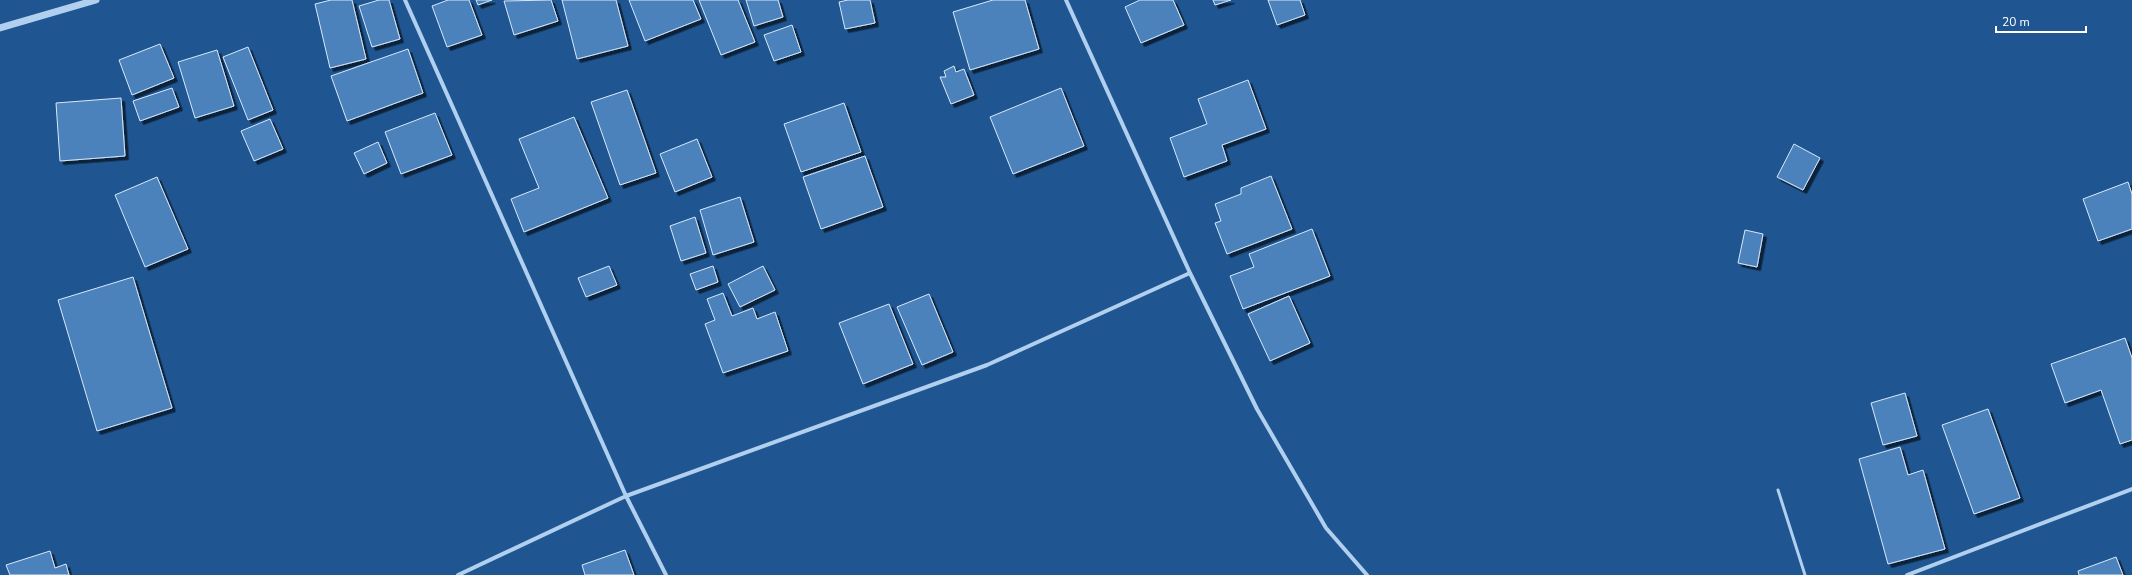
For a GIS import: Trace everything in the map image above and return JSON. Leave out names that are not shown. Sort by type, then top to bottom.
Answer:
[{"type":"street","points":[[0,28],[96,0]]},
{"type":"street","points":[[405,0],[626,496],[666,575]]},
{"type":"street","points":[[1066,0],[1190,273],[1257,409],[1326,528],[1367,575]]},
{"type":"street","points":[[458,575],[626,496],[986,365],[1190,273]]},
{"type":"street","points":[[1907,575],[2132,489]]},
{"type":"lane","points":[[1778,490],[1805,575]]},
{"type":"building","points":[[331,0],[352,0],[366,59],[330,68],[315,4]]},
{"type":"building","points":[[379,0],[389,0],[400,39],[372,47],[359,6]]},
{"type":"building","points":[[448,0],[469,0],[482,35],[447,47],[432,6]]},
{"type":"building","points":[[476,0],[492,0],[478,5]]},
{"type":"building","points":[[551,0],[558,21],[514,35],[504,1]]},
{"type":"building","points":[[562,0],[616,0],[628,46],[577,59]]},
{"type":"building","points":[[629,0],[693,0],[701,19],[645,41]]},
{"type":"building","points":[[699,0],[738,0],[755,42],[721,55]]},
{"type":"building","points":[[746,0],[778,0],[783,17],[754,26]]},
{"type":"building","points":[[848,0],[870,0],[875,23],[845,29],[839,2]]},
{"type":"building","points":[[993,0],[1025,0],[1039,49],[970,70],[953,12]]},
{"type":"building","points":[[1140,0],[1173,0],[1184,25],[1141,43],[1125,7]]},
{"type":"building","points":[[1213,0],[1231,0],[1215,5]]},
{"type":"building","points":[[1268,0],[1300,0],[1305,15],[1277,25]]},
{"type":"building","points":[[792,25],[801,52],[774,61],[764,35]]},
{"type":"building","points":[[160,44],[174,78],[132,95],[119,60]]},
{"type":"building","points":[[248,47],[273,110],[248,120],[223,57]]},
{"type":"building","points":[[408,49],[423,93],[347,121],[331,76]]},
{"type":"building","points":[[217,50],[234,106],[195,118],[178,62]]},
{"type":"building","points":[[954,66],[956,72],[964,69],[974,95],[951,104],[940,77],[946,77],[944,71]]},
{"type":"building","points":[[1248,80],[1266,129],[1222,145],[1227,161],[1184,177],[1170,138],[1207,124],[1198,99]]},
{"type":"building","points":[[172,88],[179,107],[140,121],[133,101]]},
{"type":"building","points":[[1061,88],[1084,146],[1013,174],[990,117]]},
{"type":"building","points":[[627,90],[656,173],[620,185],[591,102]]},
{"type":"building","points":[[121,98],[125,156],[60,161],[56,103]]},
{"type":"building","points":[[844,103],[861,152],[801,172],[784,124]]},
{"type":"building","points":[[435,113],[452,155],[401,174],[385,132]]},
{"type":"building","points":[[574,117],[608,198],[524,232],[511,199],[539,188],[519,139]]},
{"type":"building","points":[[270,119],[283,149],[254,161],[241,131]]},
{"type":"building","points":[[697,139],[712,177],[675,192],[660,154]]},
{"type":"building","points":[[378,142],[387,163],[364,174],[354,153]]},
{"type":"building","points":[[1794,144],[1820,158],[1803,190],[1777,177]]},
{"type":"building","points":[[865,156],[883,207],[821,229],[803,177]]},
{"type":"building","points":[[1271,176],[1292,229],[1227,254],[1215,223],[1221,221],[1215,204],[1241,194],[1241,188]]},
{"type":"building","points":[[157,177],[188,249],[145,267],[115,195]]},
{"type":"building","points":[[2128,182],[2132,194],[2132,229],[2098,241],[2083,199]]},
{"type":"building","points":[[740,197],[754,242],[713,255],[700,210]]},
{"type":"building","points":[[695,217],[706,253],[681,261],[670,226]]},
{"type":"building","points":[[1312,229],[1330,276],[1243,309],[1230,276],[1254,267],[1249,254]]},
{"type":"building","points":[[1745,230],[1763,234],[1757,267],[1738,263]]},
{"type":"building","points":[[609,266],[617,285],[586,297],[578,278]]},
{"type":"building","points":[[713,266],[718,282],[696,290],[690,274]]},
{"type":"building","points":[[763,266],[775,290],[740,307],[728,284]]},
{"type":"building","points":[[133,277],[172,408],[97,431],[58,300]]},
{"type":"building","points":[[723,293],[732,316],[753,308],[757,319],[775,312],[788,351],[723,373],[705,324],[715,320],[707,299]]},
{"type":"building","points":[[929,294],[953,352],[922,365],[897,307]]},
{"type":"building","points":[[1289,296],[1310,343],[1270,361],[1248,314]]},
{"type":"building","points":[[889,304],[913,364],[863,384],[839,323]]},
{"type":"building","points":[[2125,338],[2132,358],[2132,440],[2120,444],[2101,390],[2065,403],[2051,364]]},
{"type":"building","points":[[1905,393],[1917,436],[1883,445],[1871,403]]},
{"type":"building","points":[[1988,409],[2020,498],[1974,514],[1942,425]]},
{"type":"building","points":[[1900,447],[1908,475],[1923,470],[1945,549],[1888,564],[1859,459]]},
{"type":"building","points":[[625,550],[634,575],[585,575],[582,565]]},
{"type":"building","points":[[50,551],[55,568],[66,564],[69,575],[10,575],[6,565]]},
{"type":"building","points":[[2116,557],[2123,575],[2079,575],[2078,571]]}]
